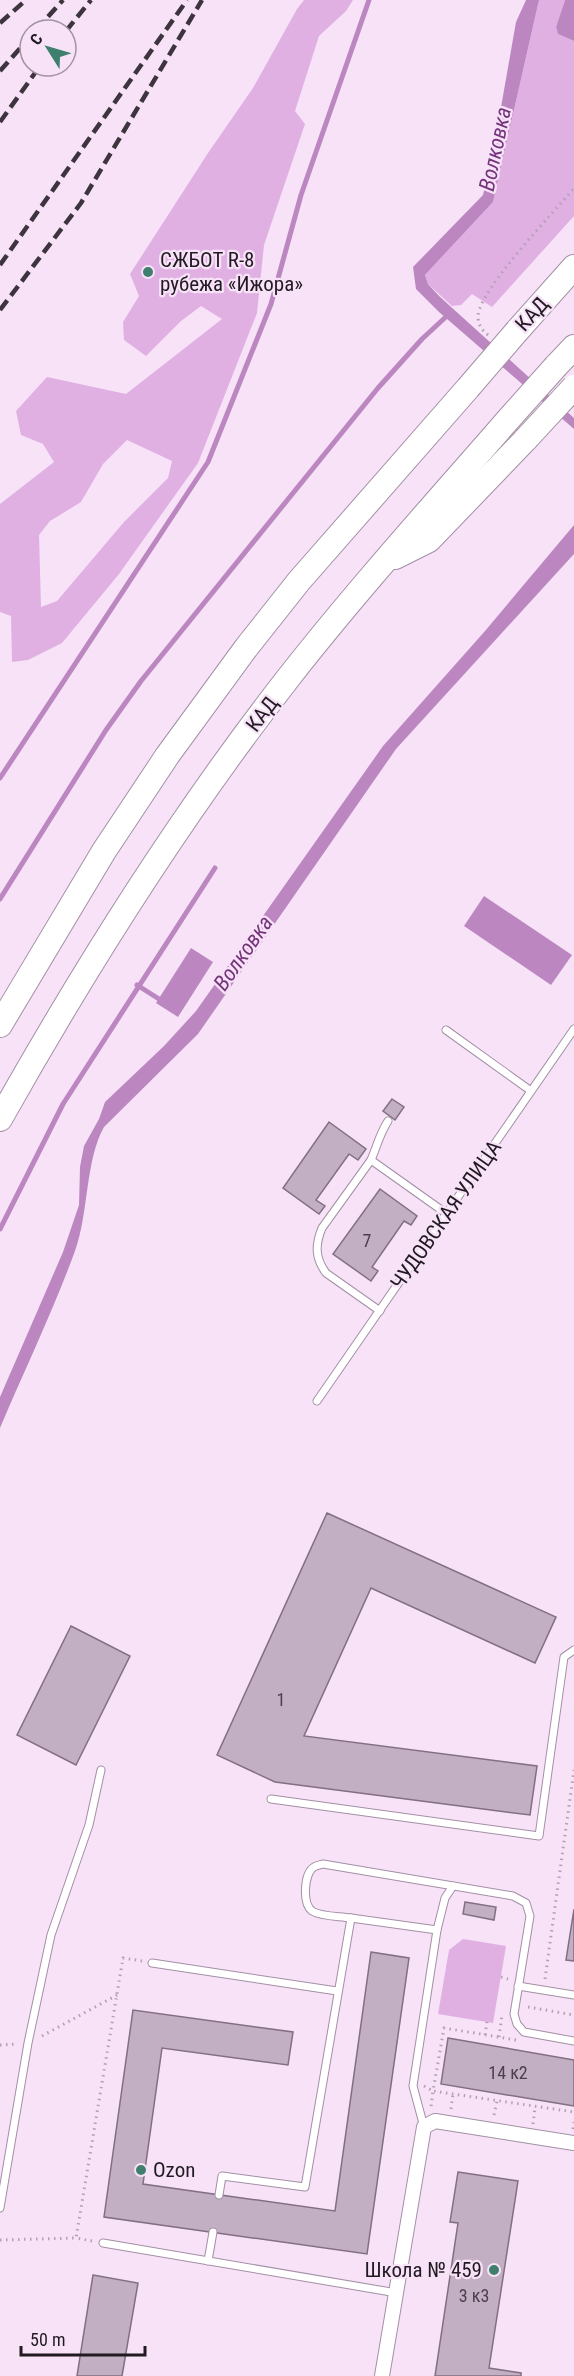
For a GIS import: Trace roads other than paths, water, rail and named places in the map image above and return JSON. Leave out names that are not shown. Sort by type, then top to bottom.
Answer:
[{"type":"highway","name":"КАД","points":[[0,1025],[104,851],[167,756],[207,702],[299,581],[574,267]]},
{"type":"highway","name":"КАД","points":[[0,1119],[62,1009],[143,883],[224,765],[288,679],[385,562],[574,347]]},
{"type":"highway","points":[[385,562],[429,540],[574,387]]},
{"type":"street","points":[[382,2376],[424,2127],[435,2121],[574,2143]]},
{"type":"lane","name":"ЧУДОВСКАЯ УЛИЦА","points":[[317,1401],[574,1029]]},
{"type":"lane","points":[[446,1030],[531,1091]]},
{"type":"lane","points":[[380,1311],[326,1273],[316,1253],[317,1239],[322,1228],[371,1160],[379,1142],[380,1133],[388,1120]]},
{"type":"lane","points":[[371,1160],[447,1214]]},
{"type":"lane","points":[[271,1799],[539,1836],[564,1657],[574,1650]]},
{"type":"lane","points":[[0,2208],[28,2043],[51,1935],[89,1825],[101,1770]]},
{"type":"lane","points":[[437,1930],[315,1912],[309,1908],[305,1896],[309,1873],[313,1867],[323,1864],[513,1896],[526,1903],[530,1916],[514,2014],[517,2024],[524,2032],[574,2041]]},
{"type":"lane","points":[[424,2127],[413,2086],[437,1930],[445,1898],[453,1886]]},
{"type":"lane","points":[[219,2195],[222,2176],[305,2187],[351,1918]]},
{"type":"lane","points":[[152,1963],[337,1991]]},
{"type":"lane","points":[[518,1986],[574,1995]]},
{"type":"lane","points":[[208,2261],[213,2232]]},
{"type":"lane","points":[[103,2243],[397,2293]]},
{"type":"water","name":"Волковка","points":[[526,0],[539,0],[493,202],[425,275],[428,284],[439,296],[574,418],[574,429],[439,312],[416,289],[413,267],[483,195],[516,22]]},
{"type":"water","points":[[565,0],[574,0],[574,41],[558,34],[556,27]]},
{"type":"water","name":"Волковка","points":[[574,525],[574,554],[396,749],[198,1034],[104,1127],[93,1155],[83,1220],[75,1251],[0,1428],[0,1397],[63,1252],[79,1205],[80,1167],[84,1146],[99,1119],[105,1102],[164,1046],[196,1011],[383,746],[485,631]]},
{"type":"water","points":[[484,896],[572,955],[551,985],[464,926]]},
{"type":"water","points":[[191,948],[213,962],[178,1017],[156,1003]]},
{"type":"waterway","points":[[0,778],[208,462],[271,304],[301,195],[369,0]]},
{"type":"waterway","points":[[0,899],[106,730],[141,681],[378,388],[422,339],[449,314]]},
{"type":"waterway","points":[[0,1229],[63,1104],[215,868]]},
{"type":"waterway","points":[[137,985],[159,999]]},
{"type":"railway","points":[[0,23],[26,0]]},
{"type":"railway","points":[[47,18],[63,0]]},
{"type":"railway","points":[[76,18],[91,0]]},
{"type":"railway","points":[[0,265],[187,0]]},
{"type":"railway","points":[[0,310],[81,203],[202,0]]},
{"type":"railway","points":[[0,71],[18,51]]},
{"type":"railway","points":[[0,122],[31,78]]},
{"type":"place","name":"СЖБОТ R-8 рубежа «Ижора»","points":[[148,272]]},
{"type":"place","name":"Ozon","points":[[141,2170]]},
{"type":"place","name":"Школа № 459","points":[[494,2270]]}]
